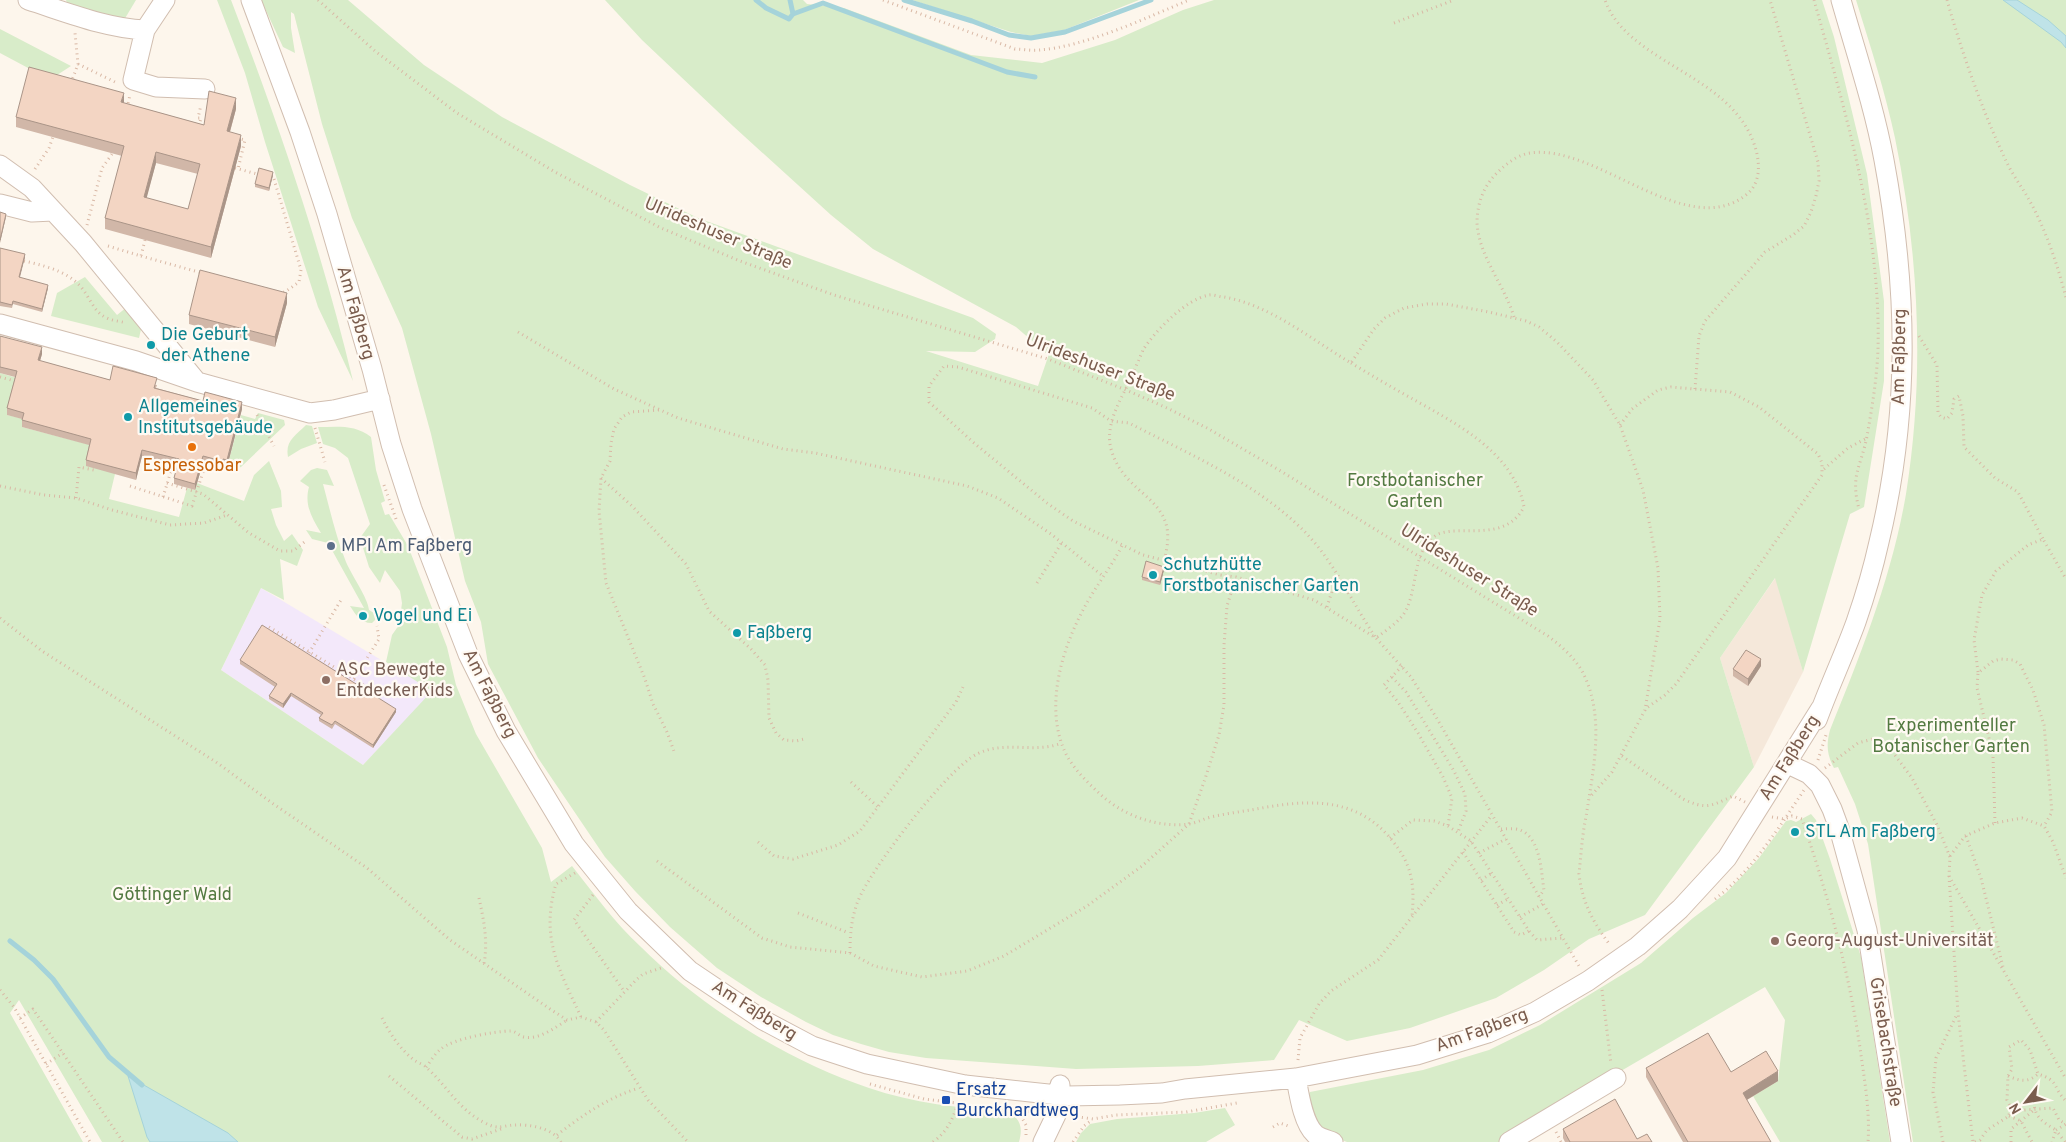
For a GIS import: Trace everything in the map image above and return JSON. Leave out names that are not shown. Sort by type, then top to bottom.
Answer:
[{"type":"street","points":[[28,0],[108,25],[125,29],[145,30]]},
{"type":"street","points":[[165,0],[145,30],[133,80],[156,87],[205,89]]},
{"type":"street","name":"Am Faßberg","points":[[251,0],[300,132],[329,223],[380,399],[391,444],[412,509],[464,645],[506,731],[574,844],[628,911],[690,971],[764,1020],[812,1046],[867,1064],[934,1078],[967,1077],[1063,1090],[1160,1087],[1185,1089],[1296,1078],[1417,1055],[1488,1033],[1534,1012],[1588,981],[1621,959],[1680,909],[1727,858],[1791,766],[1821,708],[1856,622],[1880,542],[1894,471],[1903,387],[1900,282],[1884,159],[1841,0]]},
{"type":"street","points":[[0,165],[26,184],[88,249],[197,382]]},
{"type":"street","points":[[0,204],[32,212],[53,211]]},
{"type":"street","points":[[0,324],[136,361],[197,382],[310,413],[334,410],[380,399]]},
{"type":"street","points":[[1791,766],[1814,777]]},
{"type":"street","name":"Grisebachstraße","points":[[1791,766],[1820,802],[1846,855]]},
{"type":"street","name":"Grisebachstraße","points":[[1814,777],[1832,809],[1867,930],[1901,1142]]},
{"type":"street","points":[[1509,1142],[1614,1073]]},
{"type":"street","points":[[1296,1078],[1308,1138],[1333,1142]]},
{"type":"street","points":[[1043,1142],[1056,1115],[1063,1090]]},
{"type":"street","points":[[1052,1142],[1060,1131],[1064,1116],[1063,1090]]},
{"type":"path","name":"Ulrideshuser Straße","points":[[318,0],[375,51],[457,114],[556,172],[661,228],[740,261],[834,295],[1048,359],[1126,390],[1207,428],[1548,636],[1573,659],[1588,686],[1595,716],[1595,750],[1579,874],[1581,890],[1593,922],[1621,959]]},
{"type":"path","points":[[883,0],[1016,48],[1038,50],[1064,46],[1084,40],[1133,23],[1189,0]]},
{"type":"path","points":[[1394,23],[1454,0]]},
{"type":"path","points":[[1514,317],[1509,300],[1488,262],[1479,239],[1477,221],[1481,195],[1492,178],[1508,162],[1528,153],[1549,152],[1571,158],[1665,198],[1679,203],[1702,207],[1724,207],[1738,201],[1752,190],[1759,176],[1758,155],[1750,130],[1736,111],[1714,92],[1666,63],[1634,39],[1618,24],[1608,9],[1605,0]]},
{"type":"path","points":[[1695,389],[1699,336],[1705,321],[1765,252],[1804,226],[1816,196],[1818,162],[1770,0]]},
{"type":"path","points":[[1814,0],[1845,109],[1861,177],[1877,298],[1878,351],[1866,438],[1854,484],[1859,509]]},
{"type":"path","points":[[1947,0],[1980,98],[2009,167],[2029,199],[2051,250],[2058,267],[2066,298]]},
{"type":"path","points":[[70,89],[78,64],[108,78]]},
{"type":"path","points":[[125,115],[133,80]]},
{"type":"path","points":[[205,89],[198,118],[201,118],[199,127],[208,130]]},
{"type":"path","points":[[235,137],[244,140],[236,168],[257,174]]},
{"type":"path","points":[[26,184],[49,148],[53,138]]},
{"type":"path","points":[[116,145],[114,152],[102,168],[88,249],[104,245],[206,274]]},
{"type":"path","points":[[271,293],[285,292],[299,282],[301,277],[299,263],[274,179]]},
{"type":"path","points":[[141,256],[144,240]]},
{"type":"path","points":[[24,261],[54,269],[71,277],[84,290],[95,309],[101,315],[108,319],[131,324]]},
{"type":"path","points":[[1164,560],[1169,535],[1166,520],[1155,504],[1135,488],[1116,463],[1108,435],[1111,421],[1143,350],[1157,333],[1182,309],[1209,295],[1236,299],[1262,309],[1442,416],[1475,438],[1504,464],[1516,481],[1522,495],[1524,507],[1518,518],[1510,525],[1490,530],[1436,534],[1427,544],[1421,558],[1406,610],[1399,620],[1376,638]]},
{"type":"path","points":[[1351,363],[1374,330],[1385,318],[1404,308],[1427,304],[1446,304],[1514,317],[1539,327],[1579,363],[1593,380],[1620,424],[1643,490],[1658,568],[1661,594],[1660,619],[1645,710],[1612,772],[1589,798]]},
{"type":"path","points":[[518,332],[614,389],[678,418],[783,449],[815,453],[967,486],[998,498],[1062,542],[1104,577]]},
{"type":"path","points":[[1918,334],[1936,365],[1938,413],[1941,417],[1948,418],[1952,413],[1954,399],[1959,396],[1963,416],[1964,447],[1995,478],[2018,492],[2066,579]]},
{"type":"path","points":[[1376,638],[1314,600],[1236,577],[1142,555],[1073,520],[1018,480],[929,402],[928,386],[944,366],[958,367],[1092,408],[1111,421],[1129,423],[1240,480],[1303,530],[1319,549],[1376,638],[1411,677],[1580,967]]},
{"type":"path","points":[[0,376],[11,380]]},
{"type":"path","points":[[1620,424],[1632,409],[1658,390],[1671,387],[1730,392],[1759,407],[1818,454],[1823,469],[1822,475],[1781,536],[1676,684],[1666,695],[1645,710]]},
{"type":"path","points":[[245,395],[274,446]]},
{"type":"path","points":[[660,410],[631,412],[622,417],[614,429],[610,461],[601,478],[599,511],[606,583],[645,678],[653,704],[676,754]]},
{"type":"path","points":[[310,413],[326,462]]},
{"type":"path","points":[[1823,469],[1848,448],[1866,438]]},
{"type":"path","points":[[76,498],[79,467],[94,470]]},
{"type":"path","points":[[163,497],[172,468]]},
{"type":"path","points":[[130,486],[192,506],[204,469]]},
{"type":"path","points":[[601,478],[632,506],[686,564],[709,611],[750,648],[765,665],[768,680],[768,718],[776,733],[784,740],[796,741],[804,739]]},
{"type":"path","points":[[383,482],[397,521]]},
{"type":"path","points":[[167,483],[203,494],[249,533],[280,551],[293,551],[307,540]]},
{"type":"path","points":[[0,486],[44,495],[76,498],[170,526],[204,523],[227,515]]},
{"type":"path","points":[[1995,823],[1993,756],[1977,688],[1978,673],[1974,640],[1982,595],[1996,571],[2028,546],[2043,539]]},
{"type":"path","points":[[1037,583],[1062,542]]},
{"type":"path","points":[[1122,546],[1088,600],[1076,624],[1066,648],[1059,674],[1057,722],[1062,743],[1076,770],[1110,804],[1139,819],[1163,823],[1189,824],[1211,817],[1281,804],[1313,801],[1339,806],[1365,816],[1397,846],[1410,869],[1414,894],[1412,916]]},
{"type":"path","points":[[656,861],[762,938],[790,947],[850,953],[874,966],[922,977],[968,971],[1004,956],[1087,906],[1142,866],[1189,824],[1219,735],[1224,705],[1224,645],[1227,606],[1236,577]]},
{"type":"path","points":[[1326,607],[1332,591],[1340,582]]},
{"type":"path","points":[[306,658],[341,600]]},
{"type":"path","points":[[0,618],[42,651],[216,762],[367,868],[450,940],[567,1020]]},
{"type":"path","points":[[351,685],[379,639],[377,626]]},
{"type":"path","points":[[269,627],[373,691]]},
{"type":"path","points":[[1978,673],[1993,661],[2001,659],[2012,660],[2020,664],[2033,690],[2044,725],[2052,812],[2044,826]]},
{"type":"path","points":[[1402,666],[1384,685],[1398,702],[1443,776],[1452,798],[1448,826]]},
{"type":"path","points":[[1392,677],[1406,692],[1454,771],[1465,794],[1466,811],[1458,832]]},
{"type":"path","points":[[758,842],[774,856],[792,859],[824,851],[838,845],[860,831],[956,702],[963,687]]},
{"type":"path","points":[[1814,777],[1858,743],[1873,739],[1889,747],[1912,778],[1937,825],[1950,857],[1949,876],[1958,1013],[1974,1142],[1980,1141],[1987,1130],[2009,1116]]},
{"type":"path","points":[[850,953],[850,933],[858,900],[872,875],[933,796],[962,764],[992,748],[1013,746],[1051,748],[1062,743]]},
{"type":"path","points":[[1622,756],[1693,804],[1704,807],[1711,806],[1733,796],[1737,797]]},
{"type":"path","points":[[851,782],[878,807]]},
{"type":"path","points":[[1296,1078],[1300,1038],[1319,1004],[1331,991],[1378,960],[1492,815]]},
{"type":"path","points":[[1950,857],[1965,836],[1995,823],[2022,818],[2044,826],[2053,842],[2066,878]]},
{"type":"path","points":[[1802,819],[1822,878],[1856,1018],[1865,1083],[1868,1142]]},
{"type":"path","points":[[1390,838],[1413,820],[1434,821],[1448,826],[1471,841],[1529,931],[1537,940],[1563,938]]},
{"type":"path","points":[[1500,829],[1520,830],[1530,837],[1539,855],[1544,890],[1539,897]]},
{"type":"path","points":[[1965,836],[1981,878],[2004,971]]},
{"type":"path","points":[[1479,853],[1506,839]]},
{"type":"path","points":[[1463,851],[1514,932],[1521,935],[1529,931]]},
{"type":"path","points":[[580,870],[556,884],[549,920],[551,943],[557,962],[581,1017]]},
{"type":"path","points":[[1481,880],[1492,873]]},
{"type":"path","points":[[1949,876],[2066,1079]]},
{"type":"path","points":[[597,890],[574,920],[624,991]]},
{"type":"path","points":[[480,898],[485,928],[486,947],[484,964]]},
{"type":"path","points":[[1497,905],[1508,899]]},
{"type":"path","points":[[1520,917],[1543,904]]},
{"type":"path","points":[[798,914],[850,933]]},
{"type":"path","points":[[596,1022],[624,991],[643,974],[669,966],[662,959]]},
{"type":"path","points":[[1602,986],[1614,1073]]},
{"type":"path","points":[[0,990],[14,1007],[90,1142]]},
{"type":"path","points":[[20,1018],[33,1009],[123,1142]]},
{"type":"path","points":[[1943,1142],[1933,1092],[1936,1058],[1958,1013]]},
{"type":"path","points":[[426,1067],[440,1049],[449,1043],[461,1039],[513,1031],[525,1037],[538,1035],[555,1028],[567,1020],[581,1017],[596,1022],[612,1041],[648,1100],[688,1142]]},
{"type":"path","points":[[382,1018],[391,1035],[403,1050],[415,1061],[426,1067],[468,1112],[485,1123],[501,1128]]},
{"type":"path","points":[[2009,1116],[2010,1106],[2007,1100],[2008,1076],[2012,1069],[2009,1047],[2014,1042],[2021,1040],[2030,1050],[2038,1074]]},
{"type":"path","points":[[46,1064],[63,1053]]},
{"type":"path","points":[[2008,1076],[2025,1081],[2032,1079],[2038,1074]]},
{"type":"path","points":[[2038,1074],[2049,1077],[2056,1082],[2059,1094],[2066,1101]]},
{"type":"path","points":[[389,1076],[462,1137],[472,1138],[513,1125],[536,1127],[557,1134],[561,1142]]},
{"type":"path","points":[[863,1082],[924,1099],[968,1104]]},
{"type":"path","points":[[557,1134],[602,1102],[618,1094],[639,1088]]},
{"type":"path","points":[[2034,1102],[2034,1110],[2042,1122],[2056,1130],[2065,1142]]},
{"type":"path","points":[[933,1142],[947,1129],[953,1119],[958,1103]]},
{"type":"path","points":[[978,1106],[1017,1110],[1026,1125],[1025,1142]]},
{"type":"path","points":[[2010,1106],[2017,1109],[2034,1110],[2053,1108],[2060,1120],[2066,1124],[2056,1130],[2052,1142]]},
{"type":"path","points":[[2011,1142],[2011,1129],[2034,1110]]},
{"type":"path","points":[[2009,1116],[2021,1121],[2032,1142]]},
{"type":"path","points":[[1073,1142],[1084,1126],[1093,1119]]},
{"type":"shaded area","points":[[1776,577],[1803,672],[1754,767],[1720,658]]},
{"type":"shaded area","name":"ASC Bewegte EntdeckerKids","points":[[261,588],[433,691],[363,765],[221,670]]},
{"type":"green space","points":[[66,0],[136,0],[124,20],[67,3]]},
{"type":"green space","points":[[217,0],[231,0],[266,94],[328,284],[353,381],[318,307],[245,73]]},
{"type":"green space","name":"Forstbotanischer Garten","points":[[261,0],[348,0],[424,65],[502,117],[630,185],[698,218],[973,318],[996,334],[995,339],[975,352],[926,351],[1038,386],[1049,354],[1038,350],[1038,346],[1016,327],[873,249],[831,215],[733,126],[642,40],[605,0],[803,0],[807,4],[844,8],[971,55],[1042,63],[1115,40],[1183,10],[1214,0],[1822,0],[1834,37],[1867,174],[1884,301],[1884,381],[1864,507],[1850,514],[1803,672],[1775,578],[1720,658],[1754,767],[1645,915],[1589,939],[1544,970],[1496,998],[1410,1028],[1347,1041],[1299,1020],[1274,1060],[1198,1066],[1076,1069],[926,1058],[889,1052],[833,1035],[761,997],[717,968],[670,927],[605,857],[538,758],[488,664],[481,622],[465,581],[431,434],[402,328],[352,218],[322,124],[294,14],[291,12],[291,28],[295,53],[283,47]]},
{"type":"green space","points":[[912,0],[1139,0],[1064,30],[1031,36],[1011,32]]},
{"type":"green space","name":"Experimenteller Botanischer Garten","points":[[1856,0],[2066,0],[2066,1142],[1913,1142],[1868,844],[1855,804],[1838,767],[1834,768],[1829,754],[1828,740],[1830,730],[1864,644],[1893,555],[1906,494],[1916,405],[1917,315],[1910,226],[1887,103]]},
{"type":"green space","points":[[0,29],[71,66],[54,77],[30,69],[0,53]]},
{"type":"green space","points":[[85,277],[117,315],[127,307],[142,325],[139,338],[51,316],[57,293]]},
{"type":"green space","name":"Göttinger Wald","points":[[0,373],[17,378],[7,415],[24,419],[22,427],[91,445],[115,474],[109,499],[179,517],[187,488],[195,490],[197,483],[244,501],[254,475],[269,461],[281,491],[282,507],[271,509],[276,525],[284,541],[292,534],[303,550],[297,566],[280,559],[284,600],[261,588],[221,670],[363,765],[432,691],[386,662],[392,635],[399,625],[402,603],[400,591],[385,570],[380,583],[369,567],[360,538],[370,524],[348,458],[335,448],[323,444],[318,427],[352,428],[371,437],[376,470],[385,501],[381,503],[385,515],[389,514],[408,546],[447,647],[456,685],[476,734],[542,848],[551,882],[572,866],[622,928],[664,969],[718,1011],[777,1048],[839,1077],[903,1098],[972,1109],[1007,1112],[1012,1114],[1020,1124],[1019,1142],[102,1142],[19,1000],[10,1013],[83,1142],[0,1142]]},
{"type":"green space","points":[[258,413],[284,420],[285,425],[241,467],[235,469],[227,467],[241,415],[255,419]]},
{"type":"green space","points":[[306,425],[312,426],[317,443],[301,449],[288,457],[289,443]]},
{"type":"green space","points":[[317,468],[327,470],[334,486],[323,484],[346,562],[366,599],[369,610],[379,616],[372,623],[361,620],[350,606],[364,608],[328,543],[312,539],[306,530],[321,533],[308,506],[309,487],[300,481],[311,470]]},
{"type":"green space","name":"Georg-August-Universität","points":[[1811,814],[1816,820],[1830,859],[1861,957],[1890,1142],[1780,1142],[1753,1096],[1778,1081],[1785,1020],[1765,987],[1499,1142],[1347,1142],[1322,1132],[1306,1099],[1310,1092],[1423,1070],[1489,1050],[1540,1025],[1641,963],[1693,918],[1726,893],[1759,858],[1786,821],[1796,822]]},
{"type":"green space","points":[[1225,1108],[1235,1125],[1206,1142],[1076,1142],[1081,1133],[1090,1124],[1117,1119],[1194,1113]]},
{"type":"water","points":[[2003,0],[2017,0],[2048,20],[2066,36],[2066,48],[2061,42]]},
{"type":"water","points":[[128,1076],[228,1133],[238,1142],[150,1142]]},
{"type":"building","points":[[29,67],[124,93],[121,102],[204,125],[209,91],[236,98],[227,131],[241,135],[211,247],[105,218],[124,146],[16,117]],"holes":[[[156,152],[200,164],[188,209],[144,197]]]},
{"type":"building","points":[[259,168],[273,172],[269,188],[255,184]]},
{"type":"building","points":[[0,212],[6,214],[0,240]]},
{"type":"building","points":[[0,248],[25,254],[19,277],[48,285],[42,309],[13,301],[12,305],[0,302]]},
{"type":"building","points":[[200,270],[287,293],[275,337],[189,315]]},
{"type":"building","name":"Allgemeines Institutsgebäude","points":[[0,336],[42,347],[38,360],[110,380],[113,366],[157,378],[154,388],[203,401],[205,392],[242,402],[227,460],[223,459],[222,461],[203,456],[195,484],[174,478],[179,459],[142,450],[136,473],[86,460],[91,439],[22,420],[24,413],[7,408],[17,371],[0,367]]},
{"type":"building","name":"Schutzhütte Forstbotanischer Garten","points":[[1146,561],[1164,567],[1160,582],[1142,577]]},
{"type":"building","points":[[262,625],[396,709],[373,745],[335,721],[332,725],[319,718],[323,713],[291,693],[283,704],[269,696],[277,684],[240,660]]},
{"type":"building","points":[[1746,650],[1761,659],[1748,679],[1733,669]]},
{"type":"building","points":[[1708,1033],[1731,1072],[1766,1051],[1778,1071],[1743,1093],[1771,1142],[1688,1142],[1646,1068]]},
{"type":"building","points":[[1615,1099],[1637,1139],[1647,1134],[1652,1142],[1570,1142],[1563,1129]]},
{"type":"waterway","points":[[756,0],[766,8],[789,19],[793,14],[790,0]]},
{"type":"waterway","points":[[904,0],[972,21],[1009,35],[1031,38],[1065,32],[1151,0]]},
{"type":"waterway","points":[[793,14],[823,3],[1007,72],[1035,77]]},
{"type":"waterway","points":[[10,941],[34,960],[53,979],[109,1057],[142,1085]]},
{"type":"place","name":"Die Geburt der Athene","points":[[151,345]]},
{"type":"place","name":"Allgemeines Institutsgebäude","points":[[128,417]]},
{"type":"place","name":"Espressobar","points":[[192,447]]},
{"type":"place","name":"MPI Am Faßberg","points":[[331,546]]},
{"type":"place","name":"Schutzhütte Forstbotanischer Garten","points":[[1153,575]]},
{"type":"place","name":"Vogel und Ei","points":[[363,616]]},
{"type":"place","name":"Faßberg","points":[[737,633]]},
{"type":"place","name":"ASC Bewegte EntdeckerKids","points":[[326,680]]},
{"type":"place","name":"STL Am Faßberg","points":[[1795,832]]},
{"type":"place","name":"Georg-August-Universität","points":[[1775,941]]},
{"type":"place","name":"Ersatz Burckhardtweg","points":[[946,1100]]}]
